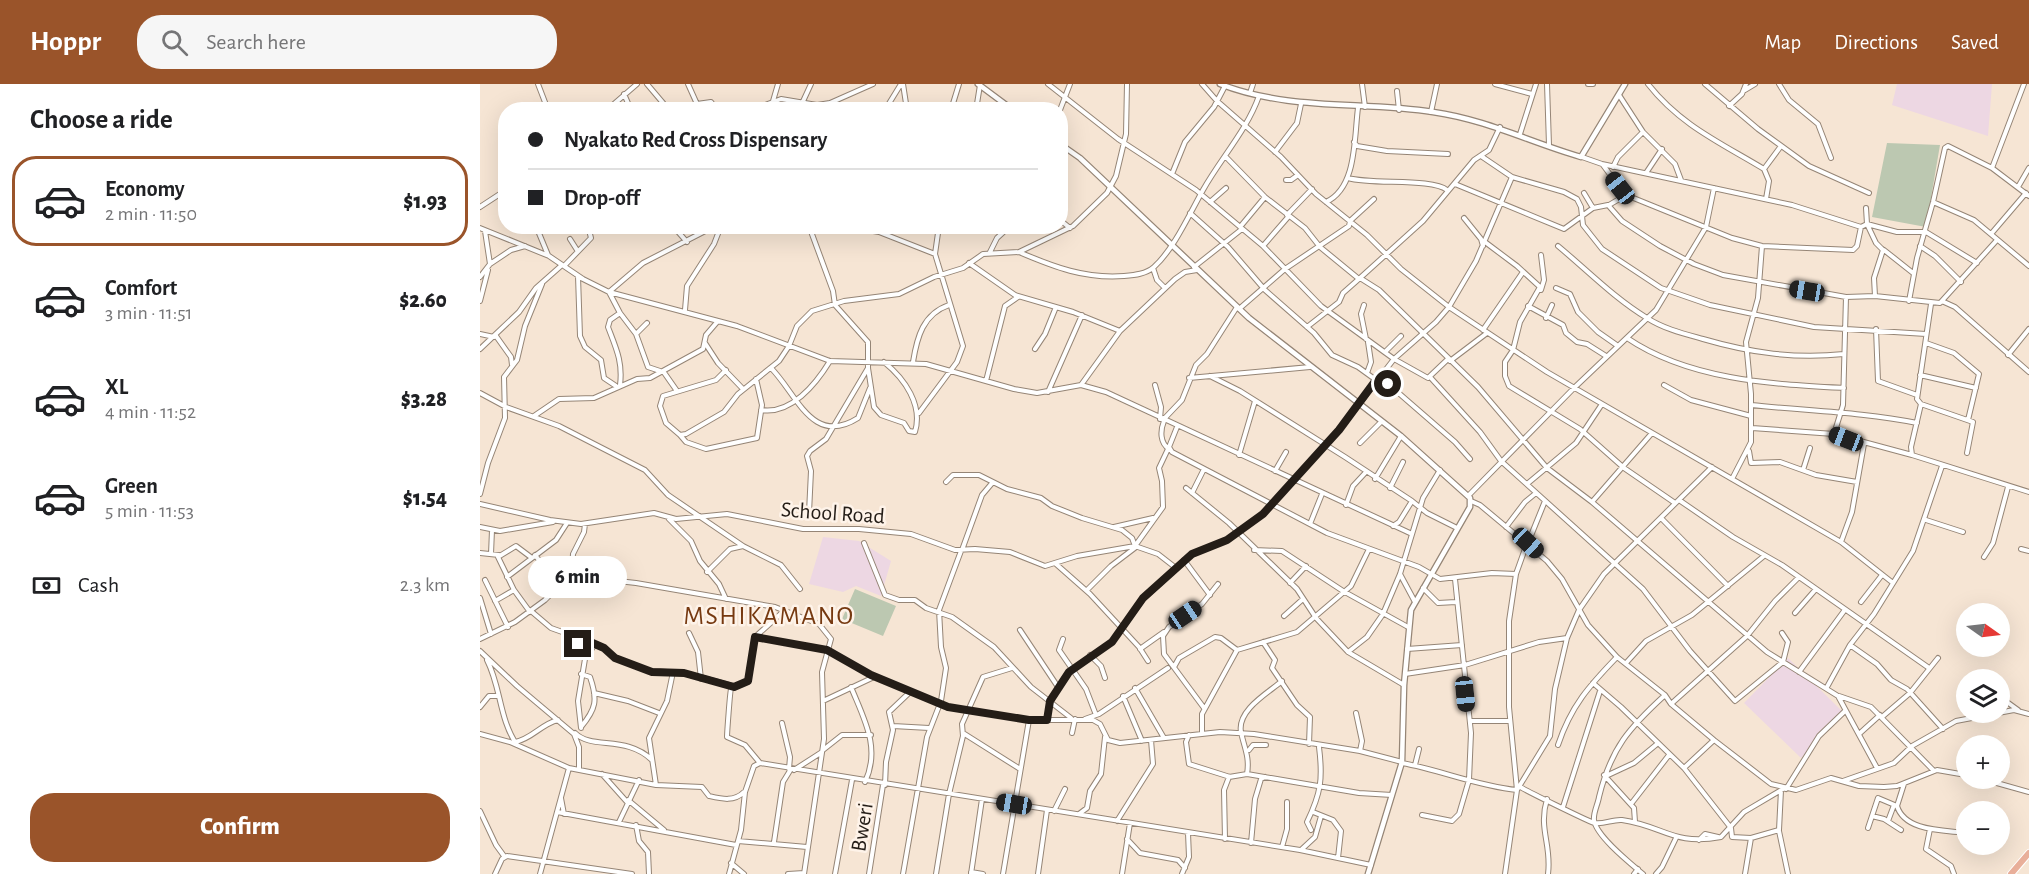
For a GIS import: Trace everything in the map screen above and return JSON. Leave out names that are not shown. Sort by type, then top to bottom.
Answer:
[{"type":"main road","points":[[2011,874],[2029,853]]},
{"type":"street","points":[[538,84],[545,102]]},
{"type":"street","points":[[616,102],[637,84]]},
{"type":"street","points":[[647,84],[662,102]]},
{"type":"street","points":[[688,84],[695,102]]},
{"type":"street","points":[[778,84],[773,101],[803,102],[811,84]]},
{"type":"street","points":[[834,102],[873,84]]},
{"type":"street","points":[[890,102],[902,84]]},
{"type":"street","points":[[902,84],[905,102]]},
{"type":"street","points":[[953,102],[959,84]]},
{"type":"street","points":[[977,102],[979,84]]},
{"type":"street","points":[[979,84],[1003,102]]},
{"type":"street","points":[[1047,84],[1125,144],[1210,202],[1263,246],[1321,306],[1394,359],[1430,377],[1480,432],[1501,461],[1643,589],[1671,627],[1736,701],[1783,662],[1788,642],[1782,633]]},
{"type":"street","points":[[1062,102],[1070,84]]},
{"type":"street","points":[[1070,228],[1111,187],[1125,144],[1127,84]]},
{"type":"street","points":[[1202,84],[1217,101],[1245,124],[1326,202],[1449,306],[1485,332],[1602,404],[1841,542],[1893,583]]},
{"type":"street","points":[[1250,93],[1253,84]]},
{"type":"street","points":[[1326,202],[1342,190],[1348,178],[1361,108],[1362,84]]},
{"type":"street","points":[[1431,112],[1437,84]]},
{"type":"street","points":[[1495,84],[1533,94]]},
{"type":"street","points":[[1520,134],[1536,84]]},
{"type":"street","points":[[1547,84],[1549,145]]},
{"type":"street","points":[[1582,157],[1625,84]]},
{"type":"street","points":[[1648,84],[1662,102],[1693,128],[1764,169],[1769,181],[1767,199]]},
{"type":"street","points":[[1705,84],[1729,106],[1809,166],[1869,193]]},
{"type":"street","points":[[1745,90],[1746,84]]},
{"type":"street","points":[[1729,106],[1745,90],[1755,84]]},
{"type":"street","points":[[1779,84],[1790,100],[1818,124],[1832,158]]},
{"type":"street","points":[[1992,168],[2024,84]]},
{"type":"street","points":[[1172,174],[1185,142],[1217,101],[1223,85],[1259,96],[1301,104],[1431,112],[1500,127],[1613,167],[1767,199],[1861,227],[1867,224],[1897,232],[1926,232],[1977,263]]},
{"type":"street","points":[[1397,91],[1399,110]]},
{"type":"street","points":[[624,94],[628,102]]},
{"type":"street","points":[[1618,95],[1643,132],[1675,164],[1681,181]]},
{"type":"street","points":[[680,435],[723,412],[745,388],[771,368],[789,346],[797,326],[808,314],[835,305],[899,294],[942,274],[960,269],[990,252],[1019,252],[1055,268],[1092,276],[1129,276],[1153,268],[1171,244],[1245,124],[1259,96]]},
{"type":"street","points":[[1275,152],[1297,123],[1301,104]]},
{"type":"street","points":[[1307,327],[1329,310],[1423,220],[1468,167],[1493,146],[1500,127]]},
{"type":"street","points":[[1613,167],[1618,157],[1643,132]]},
{"type":"street","points":[[1354,142],[1357,146],[1387,151],[1448,154]]},
{"type":"street","points":[[1764,169],[1781,146]]},
{"type":"street","points":[[1910,301],[1913,273],[1934,202],[1945,147],[1960,150],[1992,168],[2028,194],[1991,234]]},
{"type":"street","points":[[1646,173],[1662,149]]},
{"type":"street","points":[[1068,151],[1111,187],[1238,308],[1310,367],[1401,436],[1471,501],[1480,505],[1527,545],[1562,579],[1588,625],[1617,657],[1665,695],[1671,704],[1714,740],[1771,784],[1784,789],[1801,789],[1831,778],[1876,787],[1905,783],[1934,771],[1956,773]]},
{"type":"street","points":[[1225,156],[1265,197],[1305,228],[1320,247],[1390,299],[1478,387],[1547,468],[1592,502],[1747,636],[1783,662],[1827,687],[1838,696],[1869,706],[1912,746],[1934,771]]},
{"type":"street","points":[[1481,156],[1512,177],[1564,192],[1580,203],[1586,230],[1607,254],[1652,284],[1710,305],[1814,327],[1876,329],[1926,334]]},
{"type":"street","points":[[1602,164],[1626,195],[1706,227],[1762,246],[1853,250],[1857,246],[1861,227]]},
{"type":"street","points":[[2018,187],[2029,168]]},
{"type":"street","points":[[1286,180],[1291,180],[1298,175]]},
{"type":"street","points":[[1047,720],[1050,701],[1071,670],[1112,642],[1143,598],[1184,560],[1196,551],[1238,533],[1272,505],[1295,481],[1394,359],[1424,333],[1449,306],[1484,244],[1512,177]]},
{"type":"street","points":[[1348,178],[1366,182],[1426,184],[1447,190]]},
{"type":"street","points":[[1455,184],[1564,229],[1593,208],[1608,205],[1626,195]]},
{"type":"street","points":[[1210,202],[1226,188]]},
{"type":"street","points":[[1468,496],[1574,387],[1648,319],[1669,290],[1685,259],[1706,227],[1714,188]]},
{"type":"street","points":[[1263,246],[1312,189]]},
{"type":"street","points":[[1584,193],[1593,208]]},
{"type":"street","points":[[480,207],[498,195]]},
{"type":"street","points":[[1081,385],[1120,332],[1179,276],[1195,269],[1225,244],[1241,228],[1265,197]]},
{"type":"street","points":[[1162,420],[1182,400],[1189,378],[1238,308],[1285,269],[1349,226],[1350,221],[1374,199]]},
{"type":"street","points":[[1934,202],[1966,215],[2028,263]]},
{"type":"street","points":[[1608,205],[1626,224],[1685,259],[1723,275],[1846,297],[1875,296],[1931,304],[1944,302],[1955,307],[2029,372]]},
{"type":"street","points":[[1866,208],[1867,224],[1873,238],[1913,273]]},
{"type":"street","points":[[1190,213],[1225,244],[1263,288],[1307,327],[1335,357],[1378,378],[1455,442],[1470,459]]},
{"type":"street","points":[[1464,218],[1484,244],[1538,284],[1540,290]]},
{"type":"street","points":[[482,229],[549,256],[578,276],[609,292],[685,310],[830,361],[868,365],[883,362],[913,362],[951,370],[1024,391],[1048,392],[1081,385],[1106,392],[1177,427],[1412,534]]},
{"type":"street","points":[[480,301],[489,266],[489,242],[482,229]]},
{"type":"street","points":[[539,234],[549,256]]},
{"type":"street","points":[[480,349],[495,336],[542,284],[591,238],[590,234]]},
{"type":"street","points":[[680,234],[687,242]]},
{"type":"street","points":[[609,292],[643,263],[701,234]]},
{"type":"street","points":[[685,310],[687,286],[714,244],[717,234]]},
{"type":"street","points":[[812,234],[833,291],[835,305],[868,342],[868,365],[873,404],[881,415],[904,423],[912,432],[916,430],[918,416],[915,400],[895,373],[883,362]]},
{"type":"street","points":[[884,234],[935,254]]},
{"type":"street","points":[[918,416],[951,370],[963,346],[935,254],[938,234]]},
{"type":"street","points":[[990,252],[1001,234]]},
{"type":"street","points":[[1019,252],[1057,234]]},
{"type":"street","points":[[570,239],[577,250]]},
{"type":"street","points":[[1944,302],[1997,240]]},
{"type":"street","points":[[480,277],[489,266],[511,249],[526,246]]},
{"type":"street","points":[[1558,246],[1594,279],[1648,319],[1687,335],[1746,351],[1799,357],[1844,354]]},
{"type":"street","points":[[1762,246],[1760,283],[1746,334],[1752,428],[1749,450],[1751,463],[1776,461],[1816,475],[1857,482]]},
{"type":"street","points":[[1920,246],[1935,256],[1961,282]]},
{"type":"street","points":[[1875,296],[1874,278],[1884,250]]},
{"type":"street","points":[[1541,255],[1544,280],[1520,322],[1513,350],[1504,367],[1509,386],[1584,432],[1624,468],[1816,589],[1844,611],[1929,668]]},
{"type":"street","points":[[969,263],[1002,289],[1018,297],[1082,315],[1120,332]]},
{"type":"street","points":[[1153,268],[1157,280],[1165,288]]},
{"type":"street","points":[[1430,377],[1485,332],[1523,272]]},
{"type":"street","points":[[578,276],[580,336],[585,347],[600,358],[604,378],[618,386]]},
{"type":"street","points":[[480,494],[485,482],[488,463],[505,421],[504,377],[517,360],[525,326],[542,284]]},
{"type":"street","points":[[1556,288],[1570,294],[1578,312],[1598,332],[1618,346]]},
{"type":"street","points":[[609,292],[620,314],[636,334],[648,367],[662,371],[677,391]]},
{"type":"street","points":[[986,381],[1005,306],[1018,297]]},
{"type":"street","points":[[1834,434],[1841,411],[1844,388],[1846,297]]},
{"type":"street","points":[[1912,455],[1921,404],[1917,395],[1931,304]]},
{"type":"street","points":[[913,362],[927,318],[938,309],[949,305]]},
{"type":"street","points":[[1365,305],[1361,314],[1371,362],[1367,373]]},
{"type":"street","points":[[1546,318],[1552,305]]},
{"type":"street","points":[[1528,306],[1546,318],[1563,325],[1568,334],[1577,342],[1590,346],[1606,356]]},
{"type":"street","points":[[1035,349],[1045,334],[1056,307]]},
{"type":"street","points":[[618,386],[622,370],[619,352],[608,327],[610,320],[620,314]]},
{"type":"street","points":[[1048,392],[1082,315]]},
{"type":"street","points":[[533,416],[542,413],[556,400],[594,398],[637,379],[650,378],[703,349],[706,335],[718,321]]},
{"type":"street","points":[[636,334],[647,323]]},
{"type":"street","points":[[1876,329],[1878,381],[1917,395]]},
{"type":"street","points":[[2008,355],[2029,329]]},
{"type":"street","points":[[480,334],[495,336],[511,357],[512,365]]},
{"type":"street","points":[[1385,352],[1401,336]]},
{"type":"street","points":[[1627,338],[1648,350],[1685,365],[1750,380],[1844,388]]},
{"type":"street","points":[[705,342],[714,359],[745,388],[759,393]]},
{"type":"street","points":[[1926,343],[1954,353],[1976,371],[1980,379],[1968,420]]},
{"type":"street","points":[[761,410],[776,410],[795,400],[811,387],[830,361]]},
{"type":"street","points":[[809,513],[811,471],[807,456],[823,442],[868,365]]},
{"type":"street","points":[[1189,378],[1310,367]]},
{"type":"street","points":[[771,368],[812,419],[833,427],[851,422],[860,416],[871,387]]},
{"type":"street","points":[[726,370],[716,380],[663,396],[660,406],[666,423],[691,444],[706,449],[754,440],[758,436],[761,410],[756,379]]},
{"type":"street","points":[[1920,375],[1976,388]]},
{"type":"street","points":[[1210,376],[1325,445],[1412,501],[1420,509],[1457,528]]},
{"type":"street","points":[[1155,385],[1161,407],[1161,435],[1168,449],[1272,505],[1310,524],[1430,572],[1440,579],[1492,573],[1516,574]]},
{"type":"street","points":[[1664,385],[1691,400],[1751,416]]},
{"type":"street","points":[[480,393],[506,407],[559,426],[645,470],[668,495],[743,546],[781,565],[800,589]]},
{"type":"street","points":[[1239,455],[1255,401]]},
{"type":"street","points":[[1527,484],[1567,452],[1584,432],[1602,404]]},
{"type":"street","points":[[1921,404],[1973,422],[1967,453]]},
{"type":"street","points":[[1751,405],[1806,411],[1841,411],[1917,423]]},
{"type":"street","points":[[1360,442],[1381,422]]},
{"type":"street","points":[[1087,590],[1106,570],[1136,546],[1163,507],[1159,468],[1177,427]]},
{"type":"street","points":[[1752,428],[1834,434],[1864,444],[1912,455],[2029,492]]},
{"type":"street","points":[[1592,502],[1624,468],[1652,433]]},
{"type":"street","points":[[1375,478],[1401,436]]},
{"type":"street","points":[[1841,542],[1852,512],[1864,444]]},
{"type":"street","points":[[1803,470],[1810,448]]},
{"type":"street","points":[[1732,479],[1749,450]]},
{"type":"street","points":[[1275,471],[1286,452]]},
{"type":"street","points":[[1390,488],[1403,462]]},
{"type":"street","points":[[1827,687],[1850,645],[1913,551],[1926,520],[1942,466]]},
{"type":"street","points":[[1518,788],[1550,736],[1556,688],[1567,638],[1579,610],[1615,562],[1637,543],[1712,467]]},
{"type":"street","points":[[1192,494],[1204,469]]},
{"type":"street","points":[[1348,652],[1367,636],[1383,614],[1400,574],[1424,496],[1440,470]]},
{"type":"street","points":[[1346,505],[1353,486],[1366,472]]},
{"type":"street","points":[[946,482],[949,476],[982,476],[1008,489],[1041,498],[1052,506],[1128,534],[1136,546],[1158,555],[1176,568]]},
{"type":"street","points":[[480,478],[485,482]]},
{"type":"street","points":[[903,874],[929,728],[939,704],[946,664],[941,647],[938,612],[982,495],[993,482]]},
{"type":"street","points":[[1984,557],[1993,543],[2008,487]]},
{"type":"street","points":[[1186,489],[1225,519],[1290,583],[1316,618],[1348,652],[1404,685]]},
{"type":"street","points":[[1506,527],[1525,502],[1536,493]]},
{"type":"street","points":[[1310,524],[1322,494]]},
{"type":"street","points":[[1392,526],[1399,522],[1412,501]]},
{"type":"street","points":[[1368,874],[1402,763],[1408,627],[1414,602],[1471,501]]},
{"type":"street","points":[[1505,874],[1518,788],[1510,721],[1509,621],[1516,574],[1545,501]]},
{"type":"street","name":"School Road","points":[[480,504],[567,523],[585,524],[654,513],[676,519],[727,514],[803,529],[911,534],[961,550],[1010,552],[1041,565],[1056,564],[1077,556],[1136,546]]},
{"type":"street","points":[[667,518],[691,541],[707,572],[719,584],[726,599]]},
{"type":"street","points":[[1114,527],[1154,518]]},
{"type":"street","points":[[1661,518],[1728,586]]},
{"type":"street","points":[[1926,520],[1963,532]]},
{"type":"street","points":[[480,527],[492,530],[515,529],[556,521]]},
{"type":"street","points":[[507,577],[556,540],[567,523]]},
{"type":"street","points":[[571,580],[573,554],[584,532],[585,524]]},
{"type":"street","points":[[490,554],[492,530]]},
{"type":"street","points":[[864,543],[885,595],[899,600],[915,600],[926,608],[952,617],[994,647],[1033,690],[1073,719]]},
{"type":"street","points":[[480,553],[498,555],[516,546],[534,556],[559,586]]},
{"type":"street","points":[[707,572],[730,549],[743,546]]},
{"type":"street","points":[[1202,734],[1201,718],[1204,708],[1215,694],[1237,651],[1294,634],[1316,618],[1354,581],[1369,549]]},
{"type":"street","points":[[2021,549],[2029,551]]},
{"type":"street","points":[[1254,550],[1280,550],[1343,591],[1408,627]]},
{"type":"street","points":[[498,555],[514,590],[530,611],[551,628],[563,631],[572,638],[585,656]]},
{"type":"street","points":[[1626,663],[1646,641],[1709,601],[1764,556]]},
{"type":"street","points":[[1184,560],[1210,595]]},
{"type":"street","points":[[1056,564],[1087,590],[1148,661]]},
{"type":"street","points":[[1290,583],[1306,566]]},
{"type":"street","points":[[1400,574],[1414,602]]},
{"type":"street","points":[[1861,602],[1882,575]]},
{"type":"street","points":[[480,639],[508,627],[559,586],[582,577],[618,581],[785,610],[824,628],[831,639],[822,672],[825,722],[819,774],[802,873],[788,874]]},
{"type":"street","points":[[1671,704],[1747,636],[1775,601],[1799,578]]},
{"type":"street","points":[[1422,815],[1452,821],[1459,814],[1469,780],[1470,721],[1464,685],[1466,665],[1456,602],[1455,579]]},
{"type":"street","points":[[485,580],[508,627]]},
{"type":"street","points":[[1140,649],[1210,595],[1218,584]]},
{"type":"street","points":[[554,591],[567,586],[596,595]]},
{"type":"street","points":[[1422,587],[1438,603],[1456,602]]},
{"type":"street","points":[[1795,613],[1816,589]]},
{"type":"street","points":[[495,601],[514,590]]},
{"type":"street","points":[[480,598],[491,634]]},
{"type":"street","points":[[1284,616],[1304,599]]},
{"type":"street","points":[[785,610],[755,637],[748,681],[734,687],[729,693],[731,710],[727,737],[745,745],[760,764],[1282,847],[1371,865]]},
{"type":"street","points":[[1799,672],[1844,611]]},
{"type":"street","points":[[1020,630],[1058,687]]},
{"type":"street","points":[[1164,632],[1163,651],[1171,668],[1204,708]]},
{"type":"street","points":[[689,633],[698,652],[701,679]]},
{"type":"street","points":[[755,637],[827,650],[875,677],[939,704],[968,711],[1029,720],[1085,719],[1098,722],[1105,737],[1101,774],[1090,792],[1087,808],[1079,814]]},
{"type":"street","points":[[1085,719],[1096,715],[1135,688],[1171,668],[1179,658],[1215,637],[1221,638],[1237,651]]},
{"type":"street","points":[[572,638],[595,644],[607,650],[615,658],[644,669],[673,672],[734,687]]},
{"type":"street","points":[[1405,674],[1466,665],[1511,653],[1539,642],[1567,638]]},
{"type":"street","points":[[1063,639],[1059,649],[1071,670],[1086,689],[1096,715]]},
{"type":"street","points":[[580,728],[578,701],[588,641]]},
{"type":"street","points":[[1263,642],[1275,658],[1272,668],[1298,705],[1310,717],[1309,744]]},
{"type":"street","points":[[585,656],[595,644]]},
{"type":"street","points":[[1407,649],[1462,645]]},
{"type":"street","points":[[1850,645],[1910,693],[1943,729]]},
{"type":"street","points":[[480,651],[517,686],[574,733],[586,740],[626,745],[642,751],[653,761]]},
{"type":"street","points":[[1090,655],[1101,665],[1105,678]]},
{"type":"street","points":[[486,656],[496,676],[498,696],[516,744]]},
{"type":"street","points":[[1558,745],[1569,714],[1617,657]]},
{"type":"street","points":[[1859,734],[1910,693],[1938,658]]},
{"type":"street","points":[[936,874],[949,794],[963,733],[962,724],[983,677],[1012,668]]},
{"type":"street","points":[[642,751],[667,701],[673,672]]},
{"type":"street","points":[[574,733],[593,714],[594,693],[590,677],[581,674]]},
{"type":"street","points":[[823,701],[875,677]]},
{"type":"street","points":[[1247,774],[1248,751],[1241,734],[1244,716],[1282,681]]},
{"type":"street","points":[[1593,683],[1683,768],[1731,828],[1732,837]]},
{"type":"street","points":[[851,687],[871,735],[872,755],[865,782]]},
{"type":"street","points":[[1135,688],[1164,738]]},
{"type":"street","points":[[1563,807],[1600,691]]},
{"type":"street","name":"Bweri","points":[[869,874],[893,726],[889,712],[910,692]]},
{"type":"street","points":[[594,693],[628,701],[659,713]]},
{"type":"street","points":[[1643,874],[1604,838],[1594,817],[1613,754],[1636,722],[1665,695]]},
{"type":"street","points":[[480,707],[482,700],[489,696],[498,696]]},
{"type":"street","points":[[1124,696],[1134,727],[1143,741]]},
{"type":"street","points":[[1838,696],[1877,768]]},
{"type":"street","points":[[2010,704],[2029,714]]},
{"type":"street","points":[[1843,782],[1897,761],[1912,746],[1956,721],[2019,710]]},
{"type":"street","points":[[1788,874],[1779,830],[1784,789],[1819,736],[1845,711]]},
{"type":"street","points":[[1356,713],[1362,741],[1360,751]]},
{"type":"street","points":[[1072,733],[1073,719]]},
{"type":"street","points":[[516,744],[526,740],[546,724],[558,720]]},
{"type":"street","points":[[1004,874],[1029,720]]},
{"type":"street","points":[[1470,721],[1510,721]]},
{"type":"street","points":[[782,723],[791,769]]},
{"type":"street","points":[[893,726],[929,728]]},
{"type":"street","points":[[574,733],[579,747],[579,770]]},
{"type":"street","points":[[963,733],[1020,769]]},
{"type":"street","points":[[1105,737],[1120,743],[1202,734],[1241,734],[1319,747],[1360,751],[1469,780],[1487,787],[1518,788],[1595,823],[1615,819],[1635,822],[1676,838],[1699,841],[1732,837],[1751,838],[1779,830]]},
{"type":"street","points":[[480,735],[516,744],[569,768],[656,785],[700,786],[706,789],[709,796],[731,799],[745,792]]},
{"type":"street","points":[[774,842],[783,782],[791,769],[822,751],[842,735],[871,735]]},
{"type":"street","points":[[1189,735],[1186,742],[1189,764],[1230,777],[1247,774],[1392,795]]},
{"type":"street","points":[[649,738],[656,785]]},
{"type":"street","points":[[579,747],[586,740]]},
{"type":"street","points":[[1117,821],[1153,764],[1151,740]]},
{"type":"street","points":[[1683,768],[1714,740]]},
{"type":"street","points":[[1605,776],[1634,763],[1657,744]]},
{"type":"street","points":[[1248,751],[1254,745],[1266,745]]},
{"type":"street","points":[[1311,830],[1307,823],[1322,786],[1319,747]]},
{"type":"street","points":[[1415,765],[1419,749]]},
{"type":"street","points":[[1631,804],[1669,756]]},
{"type":"street","points":[[729,874],[737,843],[745,792],[752,770],[760,764]]},
{"type":"street","points":[[540,874],[569,768]]},
{"type":"street","points":[[602,774],[627,801],[665,830]]},
{"type":"street","points":[[1605,776],[1635,810],[1635,822]]},
{"type":"street","points":[[1225,839],[1224,790],[1230,777]]},
{"type":"street","points":[[1251,843],[1255,799],[1261,778],[1265,777]]},
{"type":"street","points":[[619,822],[627,801],[639,780]]},
{"type":"street","points":[[835,874],[852,780]]},
{"type":"street","points":[[1888,821],[1905,783]]},
{"type":"street","points":[[2010,787],[2029,792]]},
{"type":"street","points":[[1054,810],[1065,789]]},
{"type":"street","points":[[1720,838],[1744,812],[1784,789]]},
{"type":"street","points":[[561,795],[564,814]]},
{"type":"street","points":[[1868,828],[1878,798],[1896,805],[1904,816],[1929,829],[1956,832]]},
{"type":"street","points":[[982,799],[971,873],[983,874]]},
{"type":"street","points":[[1547,800],[1542,818],[1550,858],[1548,874]]},
{"type":"street","points":[[1282,847],[1287,829],[1287,802]]},
{"type":"street","points":[[1038,874],[1047,810]]},
{"type":"street","points":[[480,811],[482,823],[505,856],[632,874]]},
{"type":"street","points":[[557,812],[737,843],[774,842],[807,847]]},
{"type":"street","points":[[1313,812],[1333,820],[1341,831],[1338,858]]},
{"type":"street","points":[[1300,850],[1315,837],[1321,816]]},
{"type":"street","points":[[1872,816],[1888,821],[1900,830]]},
{"type":"street","points":[[1122,874],[1130,823]]},
{"type":"street","points":[[636,825],[638,838],[648,852],[649,874]]},
{"type":"street","points":[[1929,829],[1926,846],[1928,852],[1951,866],[1954,874]]},
{"type":"street","points":[[1182,874],[1189,857],[1188,833]]},
{"type":"street","points":[[1656,874],[1662,867],[1676,838]]},
{"type":"street","points":[[1745,874],[1751,838]]},
{"type":"street","points":[[1127,839],[1140,853],[1178,860],[1185,868]]},
{"type":"street","points":[[495,874],[505,856]]},
{"type":"street","points":[[731,863],[744,874]]},
{"type":"street","points":[[1634,874],[1638,869]]},
{"type":"shaded area","points":[[1897,84],[1992,84],[1988,136],[1892,105]]},
{"type":"shaded area","points":[[823,537],[859,541],[891,561],[881,596],[856,586],[843,592],[809,584]]},
{"type":"shaded area","points":[[1788,658],[1844,713],[1801,758],[1744,703]]},
{"type":"green space","points":[[1887,143],[1940,145],[1926,227],[1872,217]]},
{"type":"green space","points":[[855,589],[896,606],[883,636],[842,619]]},
{"type":"district","name":"MSHIKAMANO","points":[[769,615]]},
{"type":"route","points":[[578,644],[584,654],[588,641],[604,648],[615,658],[652,672],[684,673],[734,687],[748,681],[752,658],[751,647],[755,637],[827,650],[871,675],[948,707],[1029,720],[1047,720],[1050,701],[1069,672],[1112,642],[1143,598],[1196,551],[1227,540],[1252,524],[1295,481],[1339,430],[1379,376],[1388,384]]}]
